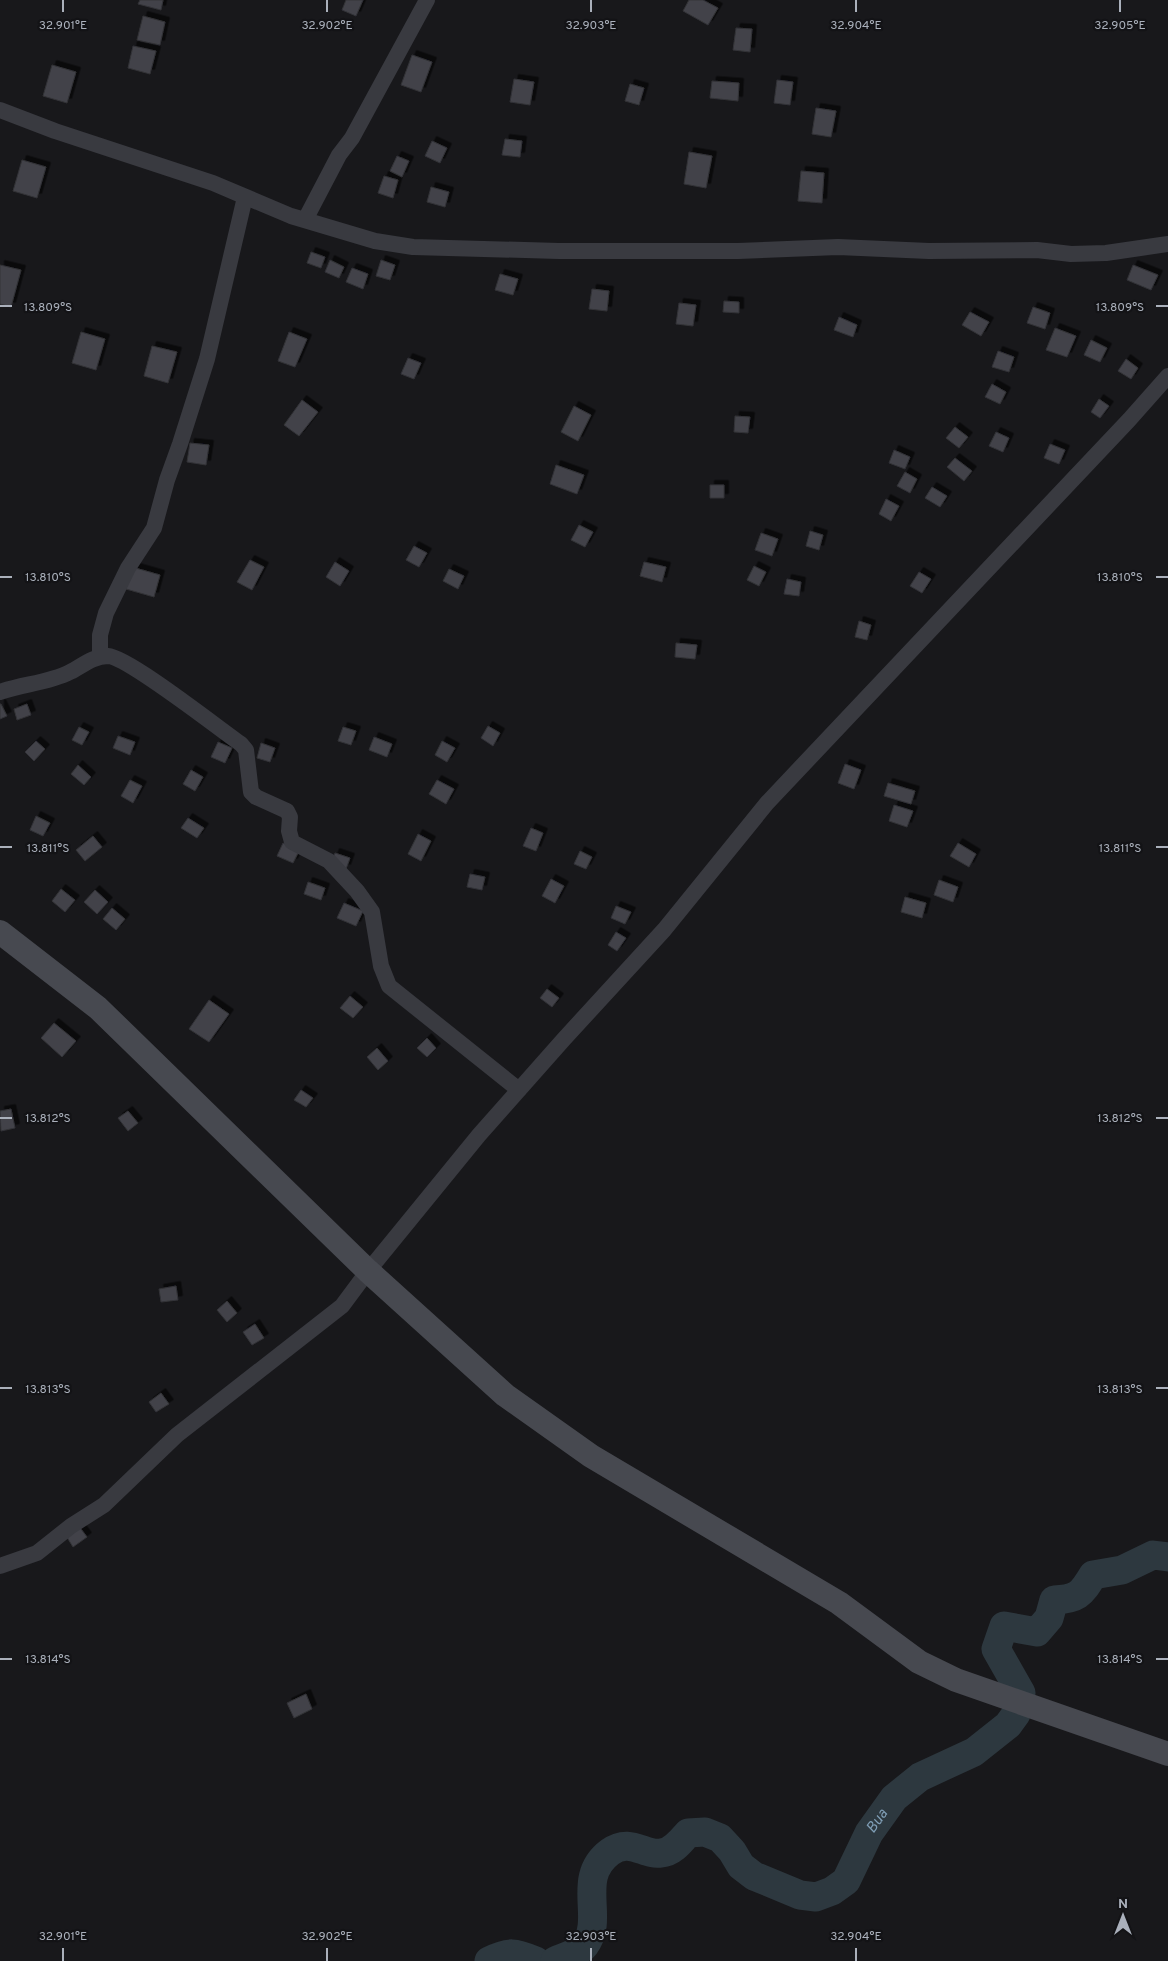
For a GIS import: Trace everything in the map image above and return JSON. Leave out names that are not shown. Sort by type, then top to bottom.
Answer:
[{"type":"street","points":[[305,220],[339,155],[352,138],[427,0]]},
{"type":"street","points":[[0,110],[55,131],[213,183],[291,216],[375,241],[413,247],[550,251],[738,251],[838,248],[929,251],[1037,250],[1071,254],[1106,253],[1168,244]]},
{"type":"street","points":[[100,657],[100,635],[106,613],[128,568],[154,528],[166,480],[208,360],[245,197]]},
{"type":"street","points":[[0,1566],[37,1552],[71,1526],[104,1505],[176,1435],[342,1306],[368,1271],[519,1090],[664,930],[767,803],[1129,420],[1168,376]]},
{"type":"street","points":[[0,692],[53,679],[100,657],[109,656],[123,660],[240,744],[246,750],[251,792],[256,797],[287,812],[290,817],[289,831],[292,842],[329,862],[357,891],[372,912],[381,966],[389,986],[519,1090]]},
{"type":"street","points":[[0,932],[98,1008],[368,1271],[505,1395],[591,1456],[839,1603],[918,1662],[956,1680],[1168,1754]]},
{"type":"building","points":[[140,0],[163,0],[161,10],[138,4]]},
{"type":"building","points":[[346,0],[363,0],[356,16],[342,10]]},
{"type":"building","points":[[689,0],[703,0],[718,8],[708,25],[683,11]]},
{"type":"building","points":[[143,16],[165,22],[160,45],[137,40]]},
{"type":"building","points":[[736,28],[752,29],[750,52],[733,50]]},
{"type":"building","points":[[133,46],[156,51],[150,74],[128,68]]},
{"type":"building","points":[[412,55],[432,62],[421,92],[401,85]]},
{"type":"building","points":[[52,65],[76,72],[67,103],[43,96]]},
{"type":"building","points":[[514,79],[534,82],[530,105],[510,102]]},
{"type":"building","points":[[777,80],[793,82],[790,105],[774,103]]},
{"type":"building","points":[[712,81],[739,83],[738,101],[710,98]]},
{"type":"building","points":[[630,84],[644,88],[639,105],[625,101]]},
{"type":"building","points":[[816,108],[836,111],[831,137],[812,134]]},
{"type":"building","points":[[505,139],[522,141],[520,157],[502,155]]},
{"type":"building","points":[[432,141],[447,148],[440,163],[425,156]]},
{"type":"building","points":[[689,152],[712,156],[706,188],[684,184]]},
{"type":"building","points":[[397,156],[409,161],[402,177],[390,171]]},
{"type":"building","points":[[22,160],[46,167],[37,198],[13,191]]},
{"type":"building","points":[[801,171],[824,173],[822,203],[798,201]]},
{"type":"building","points":[[384,176],[398,180],[393,198],[378,193]]},
{"type":"building","points":[[431,187],[449,192],[445,207],[427,202]]},
{"type":"building","points":[[311,252],[325,257],[321,268],[307,263]]},
{"type":"building","points":[[330,260],[344,267],[339,278],[325,272]]},
{"type":"building","points":[[381,260],[395,265],[390,280],[376,276]]},
{"type":"building","points":[[0,265],[21,270],[11,307],[0,304]]},
{"type":"building","points":[[1133,265],[1158,275],[1151,290],[1127,280]]},
{"type":"building","points":[[352,268],[368,274],[363,289],[346,282]]},
{"type":"building","points":[[500,274],[518,279],[513,295],[495,290]]},
{"type":"building","points":[[592,289],[609,291],[607,311],[589,309]]},
{"type":"building","points":[[724,301],[739,302],[739,313],[723,312]]},
{"type":"building","points":[[679,303],[696,305],[693,326],[676,324]]},
{"type":"building","points":[[1033,307],[1050,313],[1045,329],[1027,323]]},
{"type":"building","points":[[970,312],[989,322],[981,336],[962,325]]},
{"type":"building","points":[[839,317],[857,325],[853,337],[834,330]]},
{"type":"building","points":[[1055,328],[1076,336],[1067,357],[1046,350]]},
{"type":"building","points":[[81,332],[105,339],[96,370],[72,363]]},
{"type":"building","points":[[289,332],[307,339],[295,367],[278,361]]},
{"type":"building","points":[[1091,340],[1107,348],[1100,362],[1084,355]]},
{"type":"building","points":[[152,346],[177,352],[168,383],[144,376]]},
{"type":"building","points":[[998,351],[1014,357],[1009,372],[992,367]]},
{"type":"building","points":[[408,358],[421,363],[414,379],[401,374]]},
{"type":"building","points":[[1126,359],[1138,368],[1131,379],[1118,371]]},
{"type":"building","points":[[992,384],[1006,392],[1000,404],[985,397]]},
{"type":"building","points":[[1099,399],[1109,406],[1100,418],[1091,412]]},
{"type":"building","points":[[302,400],[318,412],[299,436],[284,425]]},
{"type":"building","points":[[574,406],[591,415],[578,441],[561,432]]},
{"type":"building","points":[[735,416],[750,417],[748,433],[734,432]]},
{"type":"building","points":[[955,427],[968,437],[959,448],[946,438]]},
{"type":"building","points":[[996,432],[1009,438],[1003,452],[989,446]]},
{"type":"building","points":[[190,443],[209,445],[206,465],[187,462]]},
{"type":"building","points":[[1050,444],[1065,450],[1059,464],[1044,458]]},
{"type":"building","points":[[894,450],[910,457],[905,469],[889,463]]},
{"type":"building","points":[[955,458],[972,471],[964,481],[947,467]]},
{"type":"building","points":[[556,465],[584,475],[577,494],[550,484]]},
{"type":"building","points":[[905,472],[917,479],[910,493],[897,486]]},
{"type":"building","points":[[710,485],[724,485],[724,498],[710,498]]},
{"type":"building","points":[[932,487],[947,496],[940,507],[925,498]]},
{"type":"building","points":[[886,499],[899,506],[891,521],[879,514]]},
{"type":"building","points":[[579,525],[593,532],[585,547],[571,540]]},
{"type":"building","points":[[810,531],[823,535],[819,550],[806,546]]},
{"type":"building","points":[[761,533],[778,539],[772,556],[755,550]]},
{"type":"building","points":[[414,546],[427,553],[419,567],[406,560]]},
{"type":"building","points":[[250,560],[264,567],[252,590],[237,582]]},
{"type":"building","points":[[335,562],[349,571],[340,586],[326,577]]},
{"type":"building","points":[[644,562],[666,567],[662,582],[640,576]]},
{"type":"building","points":[[754,566],[766,572],[759,586],[747,580]]},
{"type":"building","points":[[132,567],[160,575],[154,597],[126,589]]},
{"type":"building","points":[[449,569],[464,576],[458,589],[443,581]]},
{"type":"building","points":[[919,572],[931,579],[922,593],[910,586]]},
{"type":"building","points":[[787,579],[801,582],[799,596],[784,594]]},
{"type":"building","points":[[859,621],[871,625],[867,640],[855,637]]},
{"type":"building","points":[[676,643],[697,645],[695,659],[675,657]]},
{"type":"building","points":[[0,704],[7,716],[0,719]]},
{"type":"building","points":[[27,704],[31,715],[17,720],[14,709]]},
{"type":"building","points":[[488,726],[500,733],[493,746],[481,738]]},
{"type":"building","points":[[79,727],[89,732],[82,745],[72,740]]},
{"type":"building","points":[[343,727],[356,731],[351,745],[338,741]]},
{"type":"building","points":[[118,736],[135,742],[130,755],[113,748]]},
{"type":"building","points":[[374,737],[392,744],[387,757],[369,750]]},
{"type":"building","points":[[36,741],[45,749],[34,761],[25,752]]},
{"type":"building","points":[[442,741],[455,748],[447,762],[435,755]]},
{"type":"building","points":[[218,742],[232,748],[225,763],[211,757]]},
{"type":"building","points":[[261,743],[275,748],[270,762],[257,758]]},
{"type":"building","points":[[845,764],[861,770],[854,789],[838,783]]},
{"type":"building","points":[[78,765],[91,777],[84,785],[71,774]]},
{"type":"building","points":[[191,770],[203,777],[195,791],[183,784]]},
{"type":"building","points":[[130,780],[142,786],[133,803],[121,796]]},
{"type":"building","points":[[437,780],[454,789],[446,804],[429,794]]},
{"type":"building","points":[[888,783],[915,791],[911,804],[884,796]]},
{"type":"building","points":[[894,805],[913,811],[907,827],[889,821]]},
{"type":"building","points":[[36,816],[50,823],[43,836],[30,830]]},
{"type":"building","points":[[188,818],[204,828],[197,838],[181,828]]},
{"type":"building","points":[[531,828],[543,833],[536,851],[523,846]]},
{"type":"building","points":[[418,834],[431,841],[421,861],[408,854]]},
{"type":"building","points":[[93,836],[102,847],[85,861],[76,850]]},
{"type":"building","points":[[283,843],[299,851],[293,863],[277,856]]},
{"type":"building","points":[[958,843],[976,854],[969,867],[950,856]]},
{"type":"building","points":[[580,851],[592,857],[586,869],[574,864]]},
{"type":"building","points":[[335,853],[350,858],[346,869],[331,864]]},
{"type":"building","points":[[470,874],[485,877],[482,890],[467,887]]},
{"type":"building","points":[[551,879],[564,886],[555,903],[542,896]]},
{"type":"building","points":[[939,880],[958,887],[953,902],[934,895]]},
{"type":"building","points":[[308,882],[325,888],[321,900],[304,894]]},
{"type":"building","points":[[61,889],[75,900],[65,912],[52,901]]},
{"type":"building","points":[[95,890],[108,902],[97,914],[84,902]]},
{"type":"building","points":[[905,897],[926,903],[922,918],[901,912]]},
{"type":"building","points":[[344,903],[363,911],[356,926],[337,918]]},
{"type":"building","points":[[616,906],[631,912],[625,924],[611,918]]},
{"type":"building","points":[[112,908],[125,919],[116,930],[103,919]]},
{"type":"building","points":[[616,932],[626,938],[617,951],[608,945]]},
{"type":"building","points":[[547,989],[559,998],[552,1007],[540,998]]},
{"type":"building","points":[[350,996],[363,1007],[353,1018],[340,1008]]},
{"type":"building","points":[[209,1000],[229,1014],[209,1042],[189,1029]]},
{"type":"building","points":[[54,1023],[76,1041],[62,1057],[41,1038]]},
{"type":"building","points":[[427,1038],[436,1048],[427,1057],[417,1048]]},
{"type":"building","points":[[377,1048],[388,1061],[378,1070],[367,1057]]},
{"type":"building","points":[[301,1090],[313,1098],[306,1107],[294,1100]]},
{"type":"building","points":[[11,1109],[15,1128],[1,1131],[0,1111]]},
{"type":"building","points":[[128,1111],[138,1123],[128,1131],[118,1118]]},
{"type":"building","points":[[176,1286],[178,1300],[161,1302],[159,1289]]},
{"type":"building","points":[[227,1301],[237,1313],[227,1322],[217,1310]]},
{"type":"building","points":[[255,1324],[264,1338],[252,1345],[243,1332]]},
{"type":"building","points":[[161,1393],[169,1404],[156,1412],[149,1402]]},
{"type":"building","points":[[78,1525],[87,1537],[73,1547],[65,1534]]},
{"type":"building","points":[[306,1694],[312,1709],[294,1718],[287,1703]]},
{"type":"waterway","name":"Bua","points":[[555,1961],[575,1953],[585,1945],[592,1923],[592,1886],[594,1874],[600,1862],[610,1852],[624,1846],[661,1853],[680,1843],[688,1833],[705,1832],[720,1838],[732,1851],[741,1866],[754,1876],[800,1895],[816,1897],[832,1891],[846,1881],[869,1833],[894,1798],[920,1777],[974,1752],[1008,1725],[1016,1714],[1021,1693],[996,1649],[1004,1626],[1037,1632],[1049,1618],[1054,1600],[1078,1595],[1093,1575],[1122,1570],[1153,1555],[1168,1557]]},
{"type":"waterway","name":"Bua","points":[[489,1961],[507,1954],[517,1954],[536,1961]]}]
